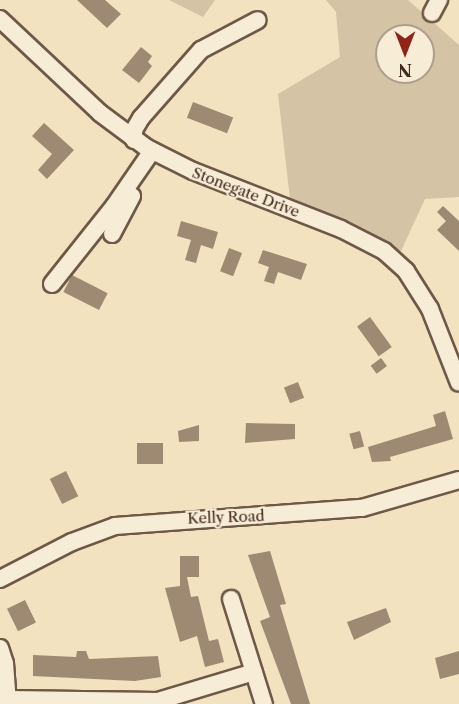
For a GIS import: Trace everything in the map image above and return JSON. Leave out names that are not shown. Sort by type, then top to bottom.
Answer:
[{"type":"street","name":"Stonegate Drive","points":[[0,19],[100,114],[134,140],[154,152],[341,229],[384,251],[406,271],[430,309],[459,383]]},
{"type":"street","points":[[134,140],[134,130],[141,118],[201,50],[258,20]]},
{"type":"street","points":[[112,234],[154,152]]},
{"type":"street","points":[[52,284],[154,152]]},
{"type":"street","name":"Kelly Road","points":[[0,579],[72,542],[115,526],[362,508],[459,480]]},
{"type":"street","points":[[231,599],[264,704]]},
{"type":"street","points":[[0,648],[8,701],[158,702],[254,672]]},
{"type":"shaded area","points":[[169,0],[215,0],[203,17]]},
{"type":"shaded area","points":[[326,0],[408,0],[459,45],[459,197],[425,199],[401,251],[290,199],[278,94],[340,57],[336,12]]},
{"type":"building","points":[[77,0],[105,0],[121,14],[107,28]]},
{"type":"building","points":[[141,47],[152,56],[148,62],[152,66],[139,83],[122,70]]},
{"type":"building","points":[[193,102],[233,117],[227,133],[187,118]]},
{"type":"building","points":[[44,123],[74,150],[47,179],[38,170],[52,154],[32,136]]},
{"type":"building","points":[[443,206],[459,221],[459,251],[437,230],[446,221],[437,212]]},
{"type":"building","points":[[181,221],[218,232],[213,249],[201,245],[196,263],[185,260],[191,240],[177,236]]},
{"type":"building","points":[[229,248],[242,253],[233,276],[220,271]]},
{"type":"building","points":[[263,250],[307,264],[301,280],[278,272],[274,284],[264,281],[269,267],[258,263]]},
{"type":"building","points":[[72,275],[108,293],[99,310],[63,292]]},
{"type":"building","points":[[370,317],[392,347],[379,356],[357,326]]},
{"type":"building","points":[[381,358],[387,366],[377,374],[371,366]]},
{"type":"building","points":[[298,382],[304,398],[290,403],[284,387]]},
{"type":"building","points":[[445,411],[453,439],[390,457],[391,461],[372,462],[368,447],[436,426],[433,415]]},
{"type":"building","points":[[246,423],[295,424],[295,439],[245,443]]},
{"type":"building","points":[[199,425],[199,441],[179,442],[178,431]]},
{"type":"building","points":[[360,431],[364,446],[354,449],[349,434]]},
{"type":"building","points":[[137,443],[163,443],[163,464],[137,464]]},
{"type":"building","points":[[66,471],[78,496],[62,504],[50,479]]},
{"type":"building","points":[[270,551],[286,604],[280,605],[310,704],[291,704],[260,621],[270,617],[248,555]]},
{"type":"building","points":[[180,556],[199,556],[199,577],[187,577],[191,597],[198,596],[209,641],[218,639],[224,662],[205,667],[197,636],[180,642],[165,588],[180,586]]},
{"type":"building","points":[[25,600],[36,622],[18,631],[7,609]]},
{"type":"building","points":[[386,608],[391,622],[354,640],[347,622]]},
{"type":"building","points":[[77,651],[86,651],[89,659],[158,656],[161,677],[135,681],[33,676],[33,655],[76,657]]},
{"type":"building","points":[[459,651],[459,674],[440,679],[435,658]]}]
